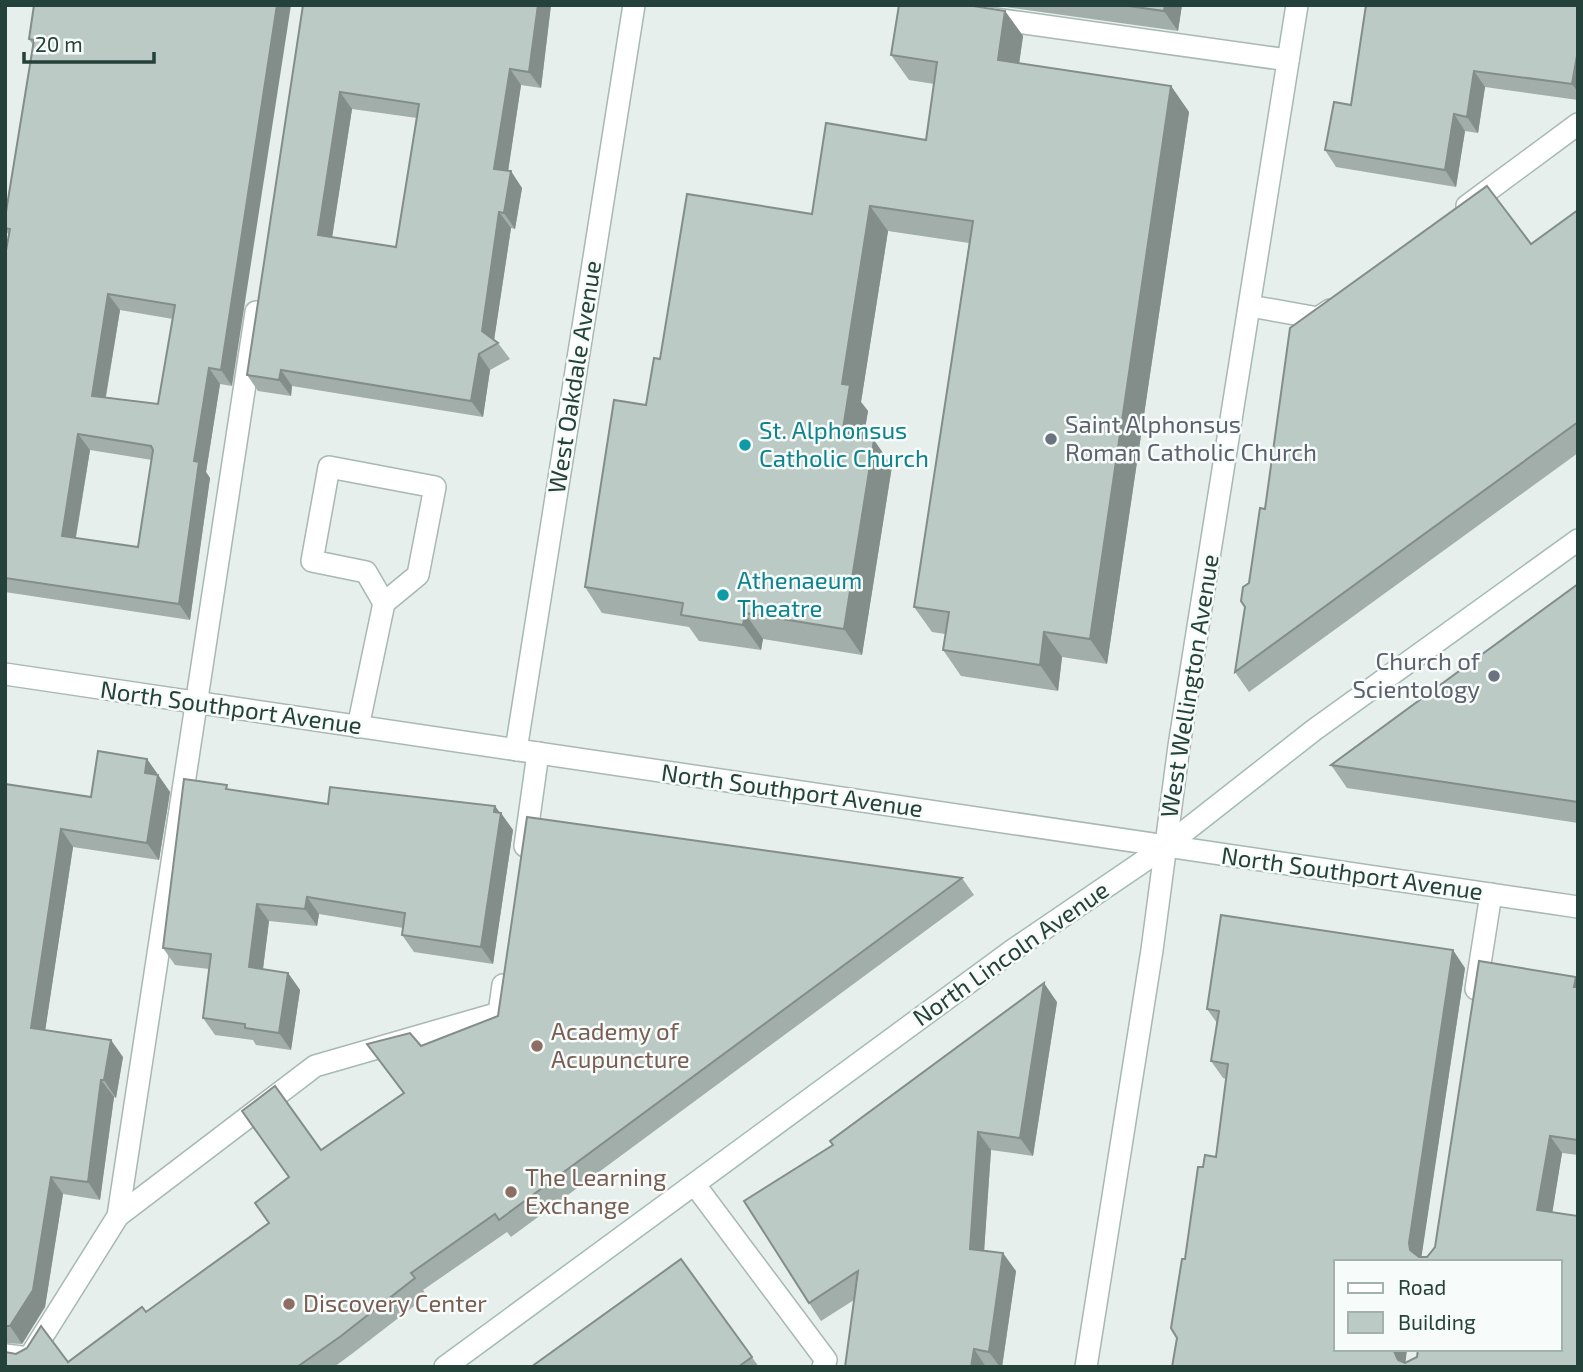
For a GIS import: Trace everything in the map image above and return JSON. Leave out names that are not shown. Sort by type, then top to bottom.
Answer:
[{"type":"street","name":"West Oakdale Avenue","points":[[516,750],[634,5]]},
{"type":"street","points":[[953,5],[952,13],[1288,60]]},
{"type":"street","name":"West Wellington Avenue","points":[[1087,1367],[1297,5]]},
{"type":"street","points":[[1448,221],[1578,124]]},
{"type":"street","points":[[118,1216],[259,294]]},
{"type":"street","points":[[1250,306],[1318,318],[1351,294]]},
{"type":"street","points":[[358,727],[384,603],[418,575],[435,486],[329,467],[312,561],[366,572],[384,603]]},
{"type":"street","name":"North Lincoln Avenue","points":[[444,1367],[1013,950],[1166,846],[1314,730],[1578,540]]},
{"type":"street","name":"North Southport Avenue","points":[[5,674],[1578,907]]},
{"type":"street","points":[[521,870],[538,753]]},
{"type":"street","points":[[1473,1009],[1491,894]]},
{"type":"street","points":[[5,1355],[29,1358],[118,1216],[315,1066],[499,1013],[507,961]]},
{"type":"street","points":[[695,1185],[826,1360],[823,1367]]},
{"type":"building","points":[[34,5],[277,5],[221,370],[209,368],[194,461],[199,462],[179,604],[5,578],[5,256],[10,229],[5,228],[5,218],[34,40],[29,39]],"holes":[[[108,294],[175,305],[158,404],[92,396]],[[78,434],[151,446],[153,450],[138,547],[62,536]]]},
{"type":"building","points":[[303,5],[538,5],[529,72],[510,69],[494,169],[511,171],[504,213],[499,212],[482,331],[498,343],[479,354],[471,401],[281,370],[279,380],[247,375]],"holes":[[[340,92],[419,104],[396,247],[318,235]]]},
{"type":"building","points":[[899,5],[967,5],[1005,11],[998,60],[1171,86],[1090,639],[1044,632],[1040,665],[943,650],[949,612],[914,607],[973,221],[870,206],[842,384],[850,385],[842,435],[874,440],[844,629],[745,613],[743,625],[681,615],[683,603],[585,587],[614,400],[646,405],[654,358],[660,359],[687,194],[812,214],[826,123],[926,140],[937,62],[891,55]]},
{"type":"building","points":[[1122,5],[1165,5],[1164,11]]},
{"type":"building","points":[[1366,5],[1578,5],[1578,50],[1572,84],[1474,71],[1467,117],[1454,114],[1445,170],[1325,150],[1334,102],[1351,105]]},
{"type":"building","points":[[1487,186],[1531,244],[1578,210],[1578,422],[1235,672],[1245,607],[1241,601],[1243,587],[1249,583],[1260,508],[1265,509],[1290,328]]},
{"type":"building","points":[[1578,584],[1578,802],[1331,765]]},
{"type":"building","points":[[98,751],[147,759],[145,773],[158,775],[147,843],[61,829],[31,1028],[111,1040],[104,1080],[101,1080],[88,1182],[51,1177],[33,1290],[10,1326],[5,1326],[5,784],[91,797]]},
{"type":"building","points":[[184,779],[227,785],[226,789],[328,804],[330,787],[495,806],[494,812],[501,813],[481,947],[402,935],[405,913],[307,897],[305,909],[257,904],[249,967],[288,973],[279,1033],[245,1028],[245,1024],[203,1018],[211,954],[163,948]]},
{"type":"building","points":[[527,817],[962,878],[499,1220],[495,1214],[411,1273],[415,1278],[297,1367],[5,1367],[5,1352],[16,1354],[27,1348],[41,1326],[68,1362],[142,1307],[146,1312],[269,1223],[255,1203],[289,1177],[242,1111],[275,1086],[321,1150],[404,1093],[367,1044],[410,1033],[421,1046],[498,1016]]},
{"type":"building","points":[[1221,915],[1453,950],[1409,1243],[1410,1250],[1419,1257],[1427,1257],[1435,1247],[1479,961],[1576,977],[1574,987],[1578,987],[1578,1140],[1550,1136],[1537,1210],[1578,1216],[1578,1367],[1172,1367],[1177,1338],[1171,1328],[1182,1259],[1185,1259],[1198,1167],[1203,1167],[1205,1155],[1216,1157],[1228,1064],[1211,1061],[1219,1011],[1207,1009]]},
{"type":"building","points":[[1044,983],[1020,1138],[978,1132],[970,1249],[1003,1253],[989,1352],[974,1349],[971,1367],[845,1367],[858,1271],[809,1303],[744,1201],[833,1145],[830,1141]]},
{"type":"building","points":[[681,1259],[752,1357],[738,1367],[531,1367]]},
{"type":"place","name":"Saint Alphonsus Roman Catholic Church","points":[[1051,439]]},
{"type":"place","name":"St. Alphonsus Catholic Church","points":[[745,445]]},
{"type":"place","name":"Athenaeum Theatre","points":[[723,595]]},
{"type":"place","name":"Church of Scientology","points":[[1494,676]]},
{"type":"place","name":"Academy of Acupuncture","points":[[537,1046]]},
{"type":"place","name":"The Learning Exchange","points":[[511,1192]]},
{"type":"place","name":"Discovery Center","points":[[289,1304]]}]
